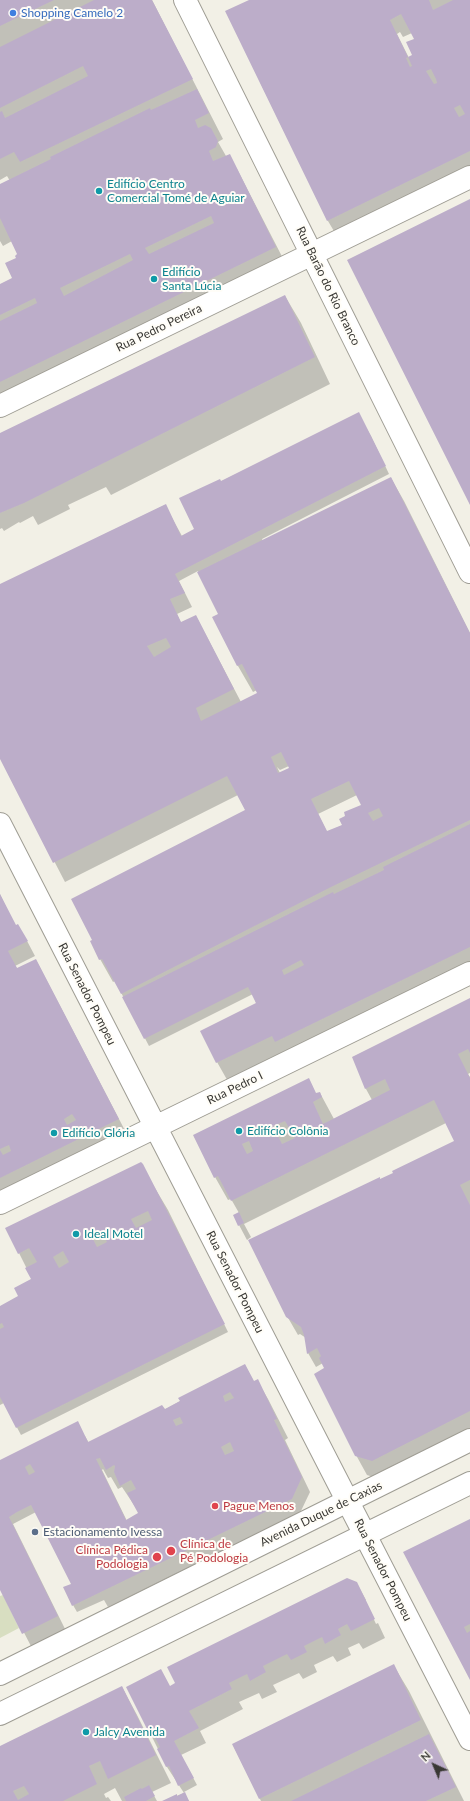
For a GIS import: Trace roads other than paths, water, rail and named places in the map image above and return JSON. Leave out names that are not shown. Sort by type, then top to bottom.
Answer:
[{"type":"street","name":"Rua Barão do Rio Branco","points":[[185,0],[470,572]]},
{"type":"street","name":"Rua Pedro Pereira","points":[[0,406],[470,177]]},
{"type":"street","name":"Rua Senador Pompeu","points":[[0,824],[470,1739]]},
{"type":"street","name":"Rua Pedro I","points":[[0,1203],[470,973]]},
{"type":"street","name":"Avenida Duque de Caxias","points":[[0,1674],[470,1440]]},
{"type":"street","points":[[0,1714],[366,1536],[470,1483]]},
{"type":"place","name":"Shopping Camelo 2","points":[[13,13]]},
{"type":"place","name":"Edifício Centro Comercial Tomé de Aguiar","points":[[99,191]]},
{"type":"place","name":"Edifício Santa Lúcia","points":[[154,279]]},
{"type":"place","name":"Edifício Colônia","points":[[239,1131]]},
{"type":"place","name":"Edifício Glória","points":[[54,1133]]},
{"type":"place","name":"Ideal Motel","points":[[76,1234]]},
{"type":"place","name":"Pague Menos","points":[[215,1506]]},
{"type":"place","name":"Estacionamento Ivessa","points":[[35,1532]]},
{"type":"place","name":"Clínica de Pé Podologia","points":[[171,1551]]},
{"type":"place","name":"Clínica Pédica Podologia","points":[[157,1557]]},
{"type":"place","name":"Jalcy Avenida","points":[[86,1732]]}]
